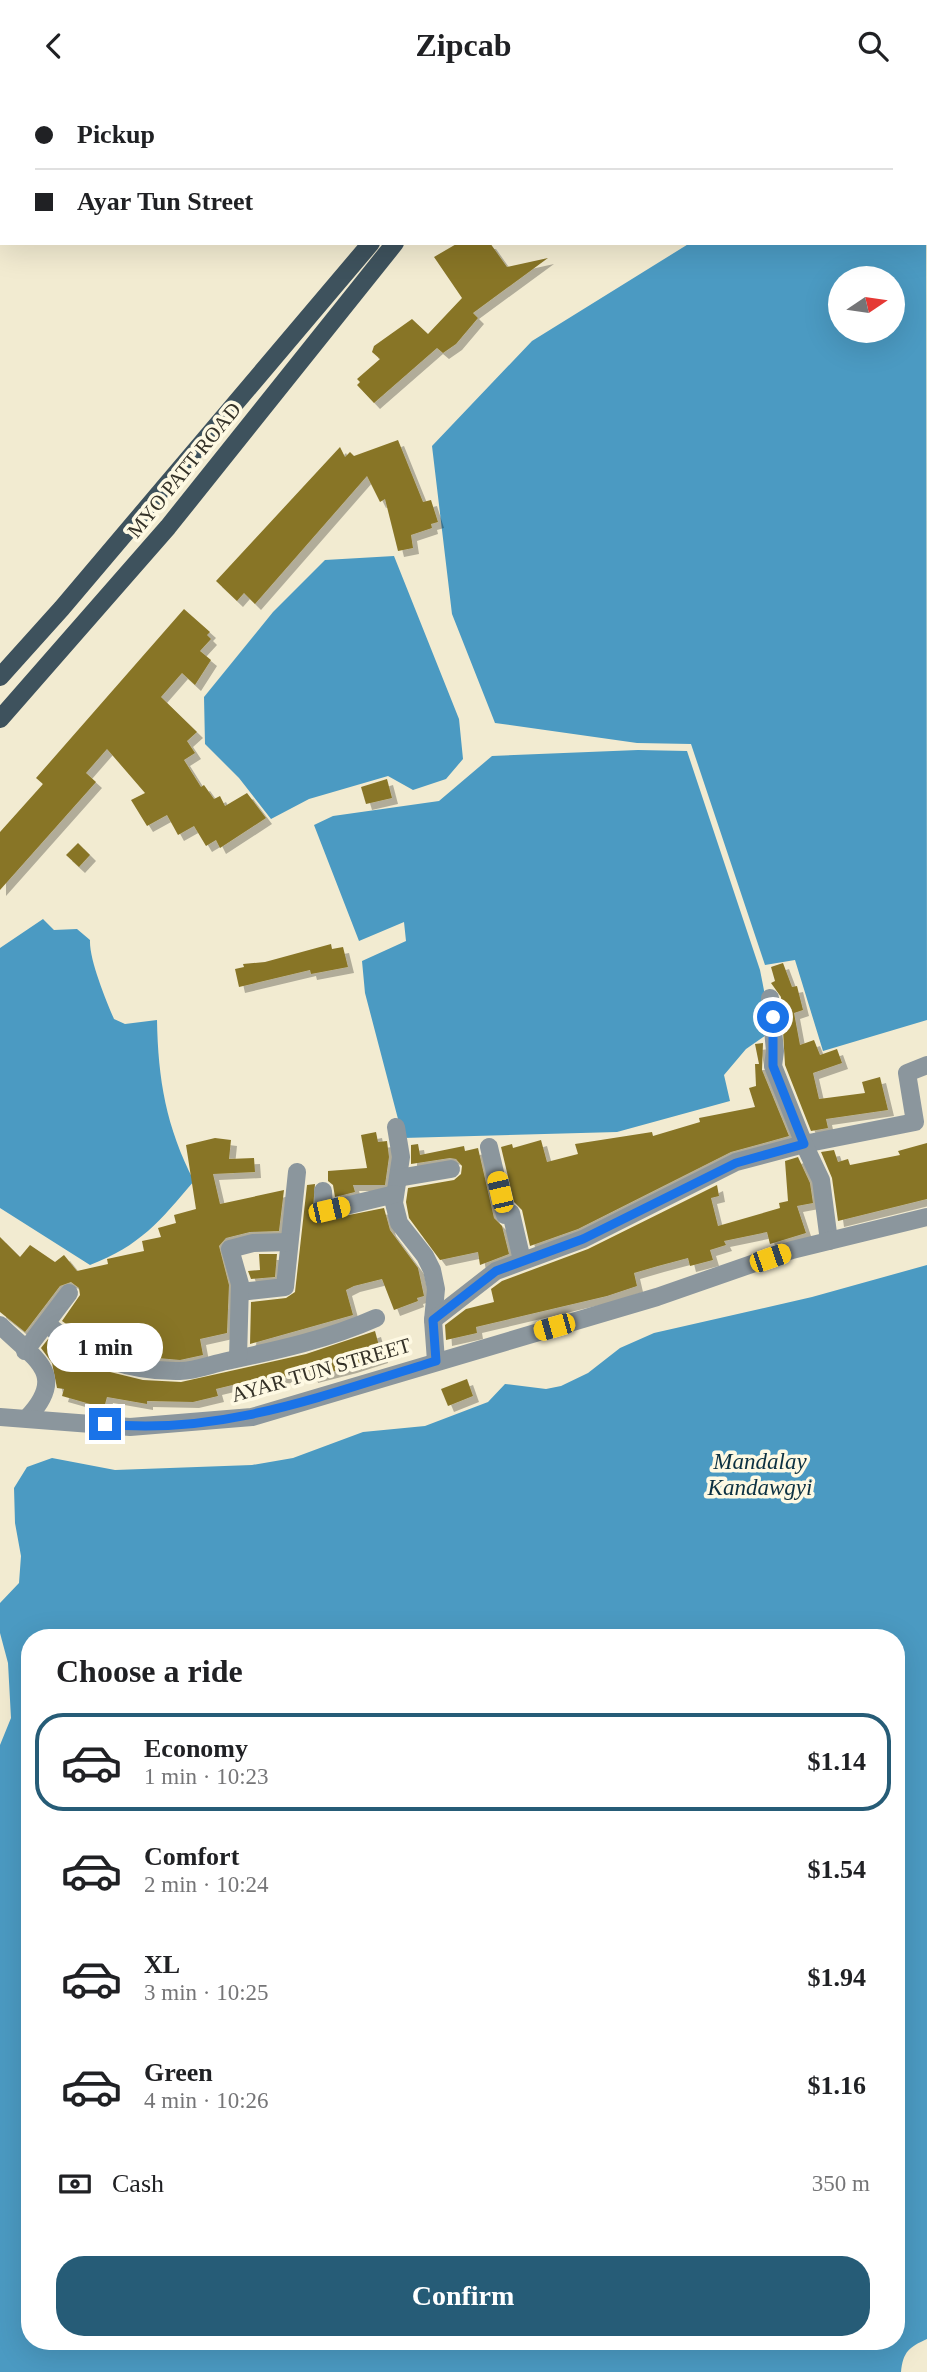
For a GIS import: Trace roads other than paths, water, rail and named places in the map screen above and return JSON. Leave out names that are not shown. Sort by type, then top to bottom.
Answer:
[{"type":"main road","name":"MYO PATT ROAD","points":[[0,677],[62,608],[369,245]]},
{"type":"main road","name":"MYO PATT ROAD","points":[[0,719],[168,527],[394,245]]},
{"type":"main road","points":[[62,608],[80,627]]},
{"type":"street","points":[[770,998],[775,1051],[773,1066],[821,1180],[829,1241]]},
{"type":"street","points":[[433,1320],[486,1276],[522,1260],[583,1239],[736,1163],[804,1144],[915,1122],[907,1073],[927,1065]]},
{"type":"street","points":[[397,1127],[401,1148],[394,1203],[399,1223],[425,1256],[432,1270],[436,1289],[433,1320],[436,1361]]},
{"type":"street","points":[[489,1147],[505,1215],[511,1213],[522,1260]]},
{"type":"street","points":[[323,1191],[324,1207],[329,1210],[451,1169]]},
{"type":"street","points":[[240,1292],[285,1287],[297,1172]]},
{"type":"street","name":"AYAR TUN STREET","points":[[0,1416],[131,1427],[252,1417],[657,1297],[792,1250],[927,1217]]},
{"type":"street","points":[[238,1358],[240,1292],[229,1249],[253,1243],[289,1242]]},
{"type":"street","points":[[25,1351],[69,1293]]},
{"type":"street","points":[[47,1324],[65,1340],[95,1356],[135,1367],[181,1371],[312,1341],[376,1318]]},
{"type":"street","points":[[0,1325],[49,1380],[46,1397],[28,1417]]},
{"type":"water","points":[[687,245],[926,245],[927,1020],[823,1051],[795,960],[765,965],[691,744],[637,743],[495,723],[452,614],[432,446],[532,341]]},
{"type":"water","points":[[394,556],[459,719],[463,759],[446,779],[413,790],[388,776],[309,799],[271,819],[239,778],[205,744],[204,697],[273,612],[325,560]]},
{"type":"water","points":[[638,750],[687,751],[760,970],[772,1031],[746,1049],[724,1075],[730,1101],[617,1132],[403,1138],[365,993],[362,961],[406,941],[404,922],[359,941],[314,825],[333,816],[439,801],[492,756]]},
{"type":"water","points":[[43,919],[54,930],[77,929],[90,940],[95,968],[114,1019],[125,1024],[157,1020],[165,1102],[184,1161],[194,1181],[136,1241],[90,1265],[0,1208],[0,948]]},
{"type":"water","name":"Mandalay Kandawgyi","points":[[927,1265],[927,2339],[908,2351],[901,2372],[0,2372],[0,1745],[11,1718],[8,1663],[0,1633],[0,1603],[19,1583],[21,1556],[15,1523],[14,1488],[27,1467],[52,1458],[115,1470],[252,1465],[293,1458],[363,1432],[425,1426],[488,1402],[505,1384],[546,1389],[561,1386],[588,1373],[620,1348],[654,1333],[812,1297]]}]
